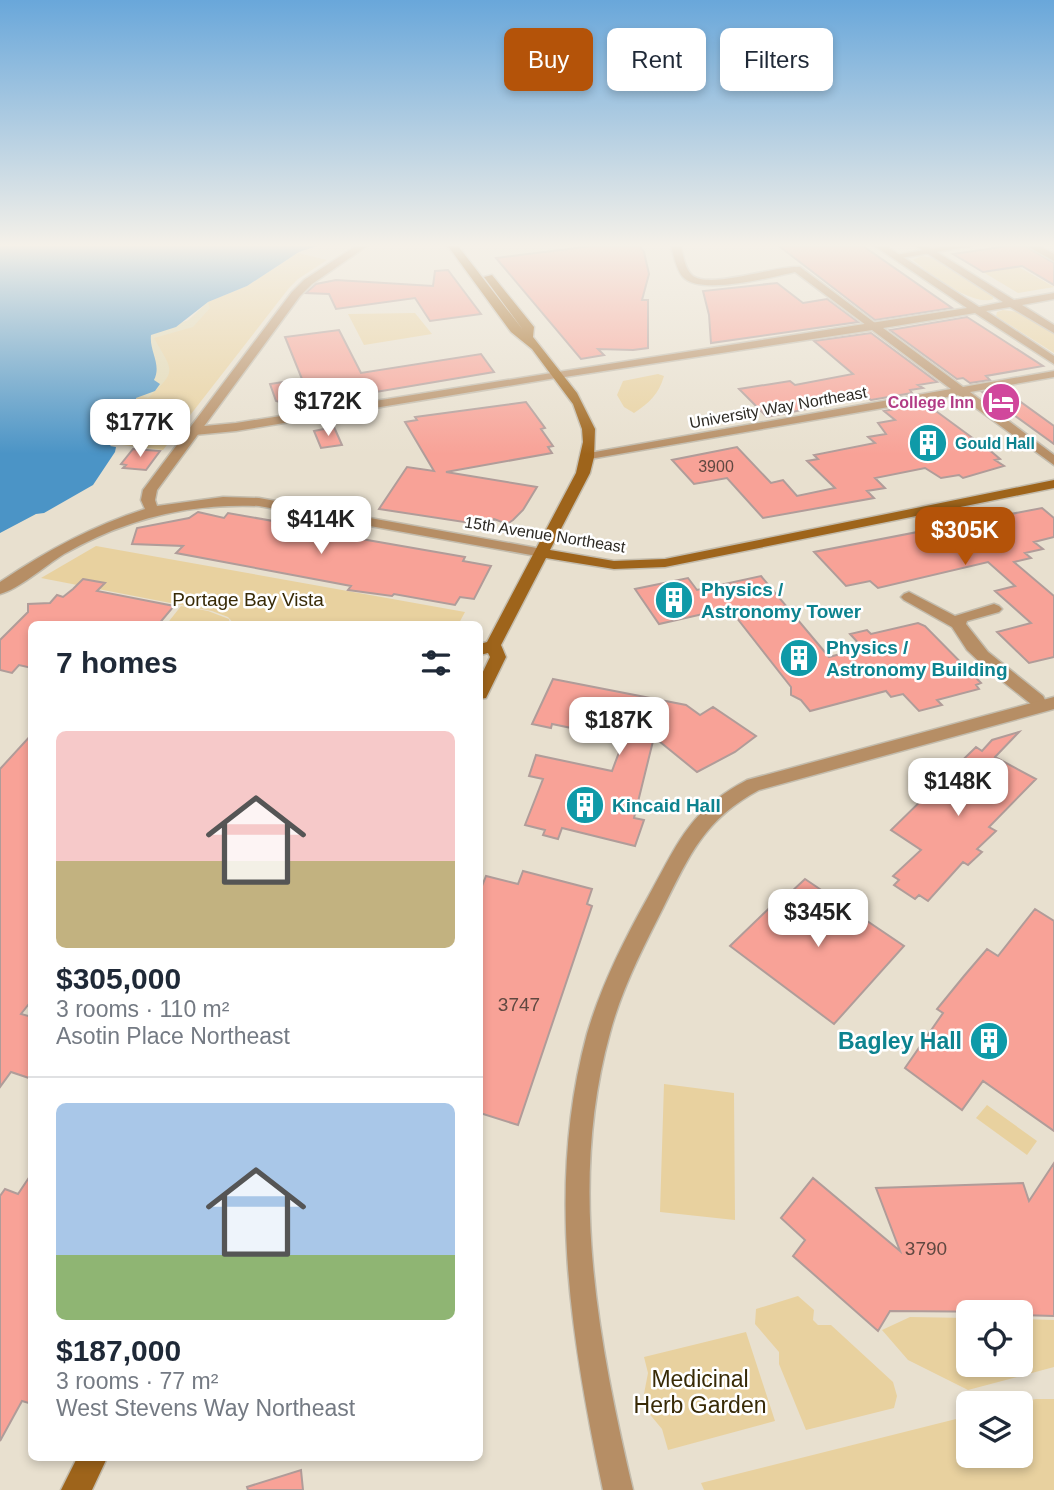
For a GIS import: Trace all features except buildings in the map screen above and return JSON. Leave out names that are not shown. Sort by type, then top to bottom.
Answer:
[{"type":"main road","points":[[483,688],[498,657],[486,647],[542,553],[590,457],[590,434],[586,416],[528,336],[515,330],[504,316]]},
{"type":"main road","points":[[520,316],[529,327],[528,336]]},
{"type":"main road","name":"15th Avenue Northeast","points":[[542,553],[614,565],[653,564],[1054,484]]},
{"type":"main road","points":[[76,1490],[90,1461]]},
{"type":"street","points":[[152,509],[148,500],[150,490],[280,316]]},
{"type":"street","points":[[860,316],[1054,461]]},
{"type":"street","points":[[194,431],[236,427],[941,316]]},
{"type":"street","points":[[985,316],[1054,362]]},
{"type":"street","points":[[1031,316],[1054,330]]},
{"type":"street","name":"University Way Northeast","points":[[590,457],[1054,374]]},
{"type":"street","name":"15th Avenue Northeast","points":[[0,589],[92,533],[152,509],[199,501],[259,502],[542,553]]},
{"type":"street","points":[[909,597],[958,624],[963,637],[973,649],[1045,701]]},
{"type":"street","points":[[958,624],[961,618],[995,610]]},
{"type":"street","points":[[618,1490],[596,1396],[583,1316],[576,1214],[579,1143],[590,1069],[621,970],[685,845],[709,811],[753,785],[1045,701]]},
{"type":"green space","points":[[194,316],[268,316],[163,450],[113,444],[118,438],[112,437],[126,422],[127,415],[134,412],[135,398],[147,394],[150,340],[161,331]]},
{"type":"green space","points":[[349,316],[417,316],[432,334],[364,345]]},
{"type":"green space","points":[[996,316],[1024,316],[1054,334],[1054,353]]},
{"type":"green space","points":[[658,374],[664,376],[649,402],[634,413],[624,407],[617,395],[623,381]]},
{"type":"green space","name":"Portage Bay Vista","points":[[96,546],[465,612],[460,621],[232,621],[212,611],[41,578]]},
{"type":"green space","points":[[181,606],[208,611],[229,621],[169,621]]},
{"type":"green space","points":[[664,1084],[734,1093],[735,1220],[660,1212]]},
{"type":"green space","points":[[987,1105],[1037,1141],[1027,1155],[976,1118]]},
{"type":"green space","points":[[798,1296],[814,1310],[813,1320],[818,1325],[831,1325],[893,1382],[897,1396],[894,1408],[806,1430],[779,1364],[779,1352],[755,1324],[756,1309]]},
{"type":"green space","points":[[910,1317],[956,1318],[956,1377],[1017,1377],[968,1390],[908,1360],[882,1330]]},
{"type":"green space","points":[[1033,1319],[1054,1320],[1054,1367],[1033,1373]]},
{"type":"green space","name":"Medicinal Herb Garden","points":[[746,1332],[775,1421],[668,1450],[662,1429],[647,1411],[643,1399],[648,1373],[644,1357]]},
{"type":"green space","points":[[1054,1399],[1054,1490],[704,1490],[701,1483],[956,1419],[956,1468],[1033,1468],[1033,1400]]},
{"type":"sand","points":[[194,316],[203,316],[193,327],[154,338],[168,365],[168,376],[148,398],[142,396],[149,386],[145,354],[151,335],[189,320]]},
{"type":"water","points":[[0,316],[191,316],[176,327],[151,335],[157,368],[154,380],[160,384],[155,391],[136,398],[137,408],[127,416],[125,428],[110,446],[116,447],[115,452],[93,485],[44,513],[36,514],[0,533]]},
{"type":"place","name":"College Inn","points":[[1001,402]]},
{"type":"place","name":"Gould Hall","points":[[928,443]]},
{"type":"place","name":"Physics / Astronomy Tower","points":[[674,600]]},
{"type":"place","name":"Physics / Astronomy Building","points":[[799,658]]},
{"type":"place","name":"Kincaid Hall","points":[[585,805]]},
{"type":"place","name":"Bagley Hall","points":[[989,1041]]}]
